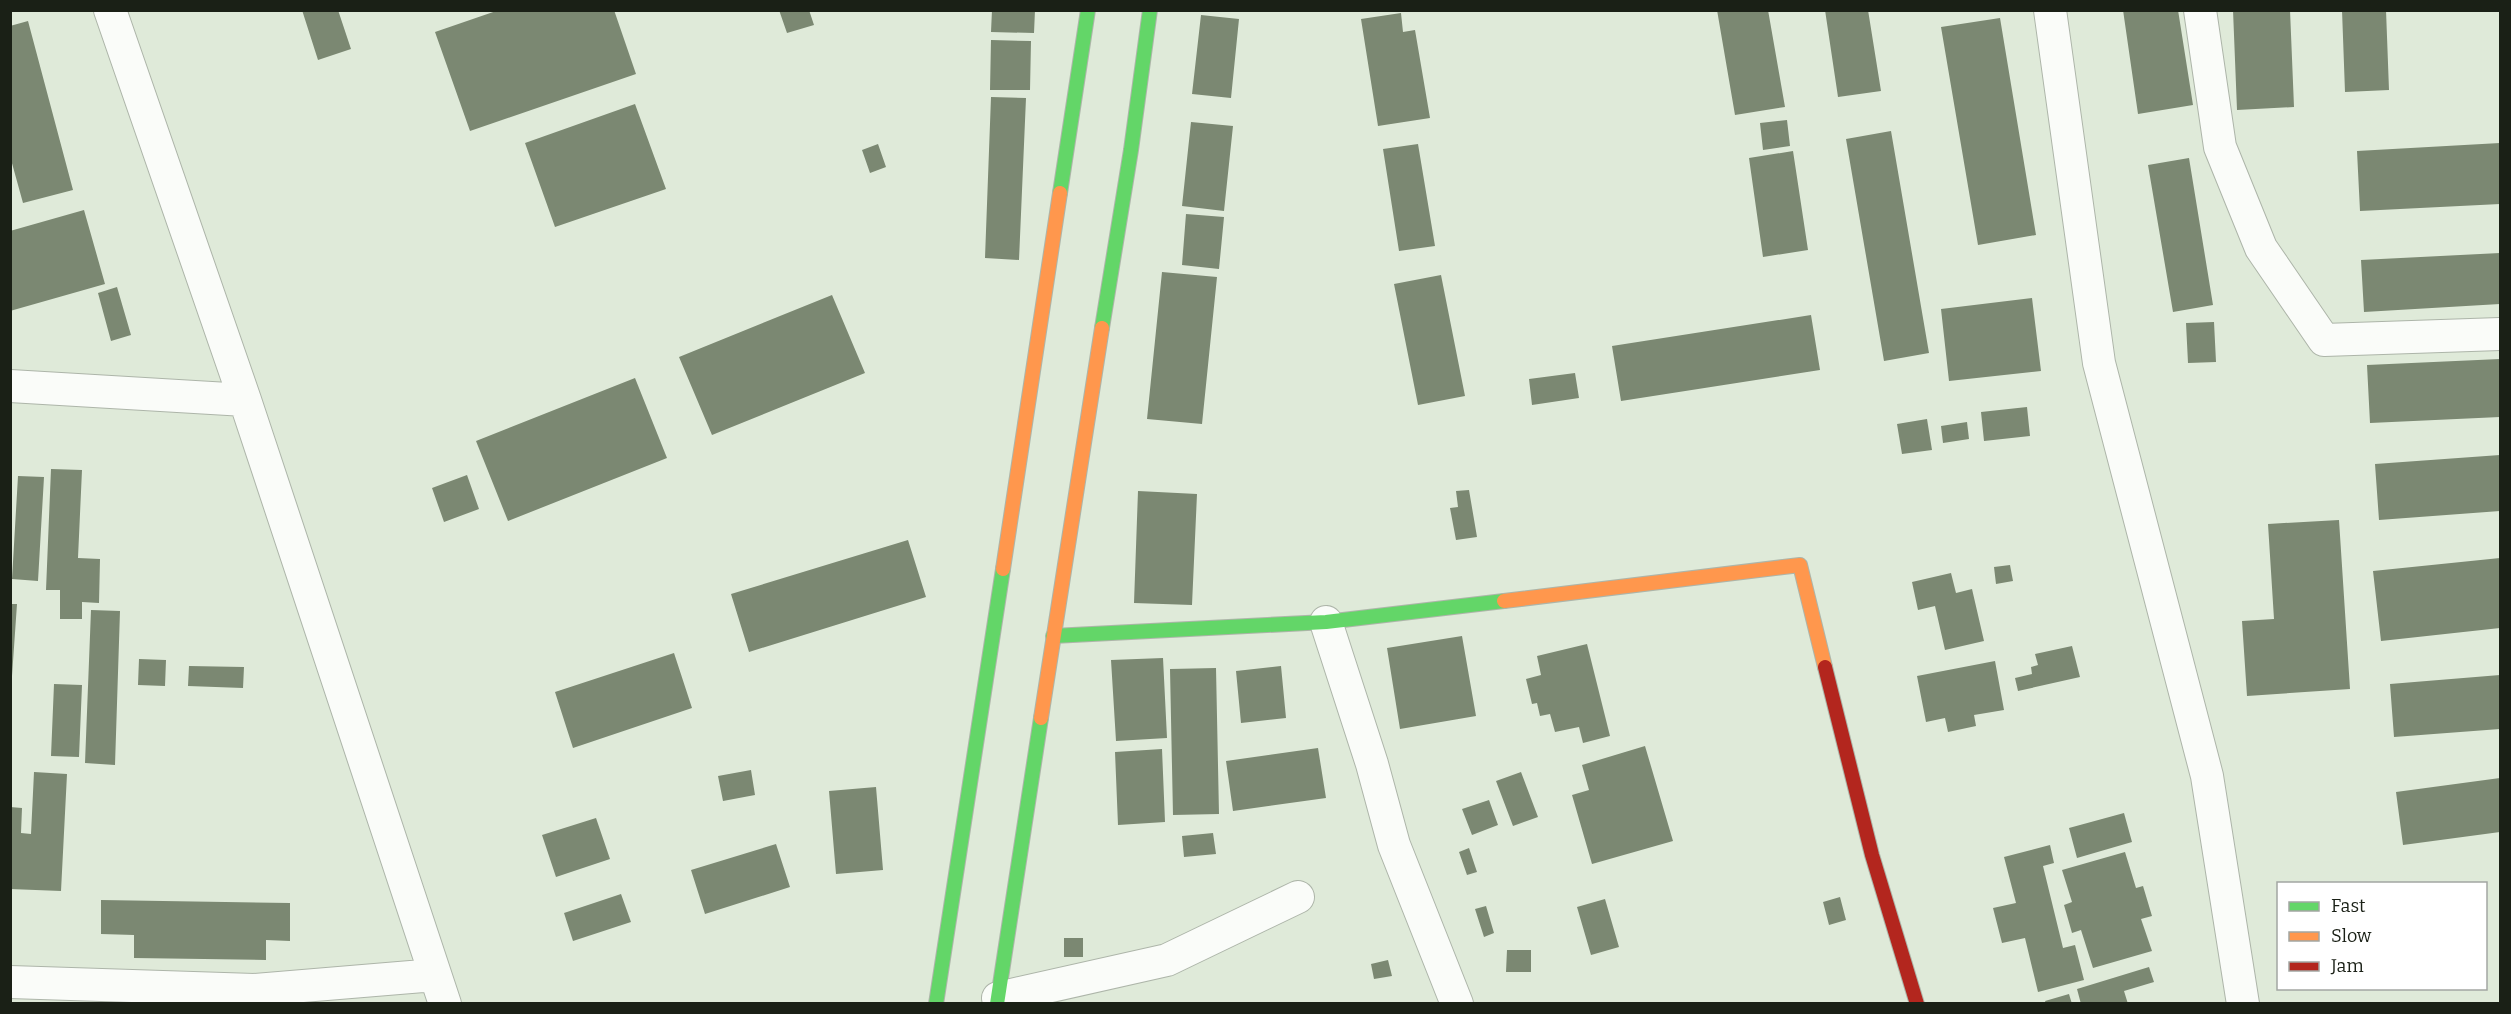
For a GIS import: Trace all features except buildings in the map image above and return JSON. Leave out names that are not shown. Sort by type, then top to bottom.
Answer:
[{"type":"main road","points":[[936,1004],[1088,10]]},
{"type":"main road","points":[[997,1001],[1053,636],[1130,162],[1150,10]]},
{"type":"main road","points":[[1053,636],[1326,622],[1800,565],[1872,855],[1917,1004]]},
{"type":"street","points":[[10,981],[254,990],[440,989],[245,400],[110,10]]},
{"type":"street","points":[[2049,10],[2099,363],[2207,776],[2243,1004]]},
{"type":"street","points":[[2200,10],[2220,147],[2261,248],[2324,340],[2500,334]]},
{"type":"street","points":[[10,386],[245,400]]},
{"type":"street","points":[[1326,622],[1372,764],[1394,845],[1457,1004]]},
{"type":"street","points":[[997,1001],[1167,960],[1298,897]]},
{"type":"traffic: fast","points":[[1060,193],[1088,10]]},
{"type":"traffic: fast","points":[[1102,328],[1131,150],[1150,10]]},
{"type":"traffic: fast","points":[[936,1004],[1003,569]]},
{"type":"traffic: fast","points":[[1053,636],[1326,622],[1504,601]]},
{"type":"traffic: fast","points":[[997,1004],[1041,718]]},
{"type":"traffic: slow","points":[[1003,569],[1060,193]]},
{"type":"traffic: slow","points":[[1041,718],[1102,328]]},
{"type":"traffic: slow","points":[[1504,601],[1800,565],[1825,667]]},
{"type":"traffic: jam","points":[[1825,667],[1872,855],[1917,1004]]}]
